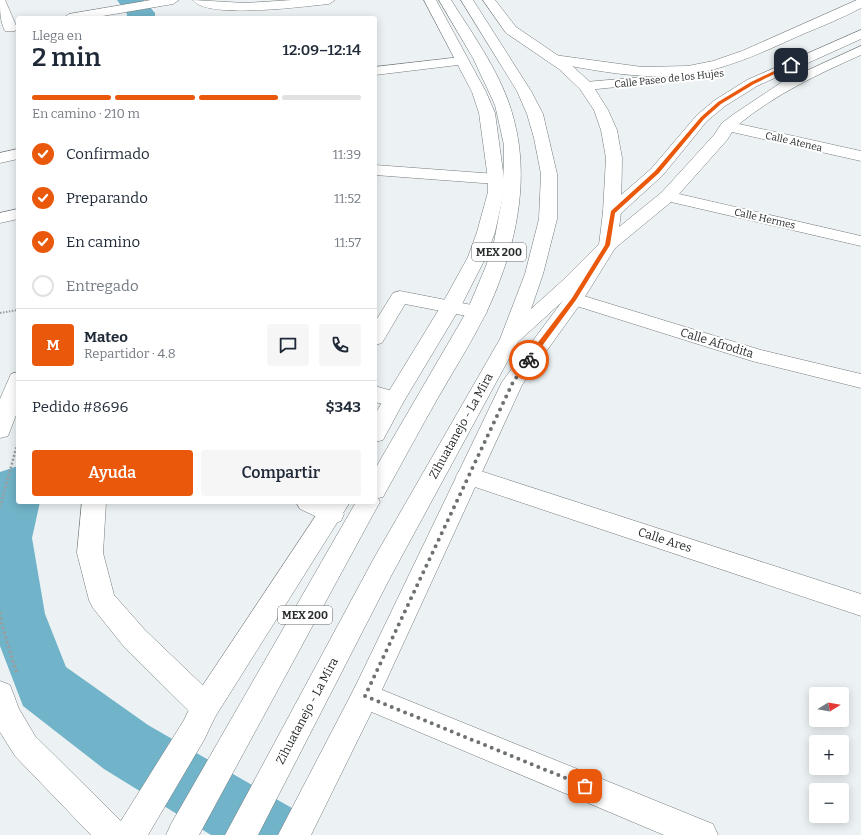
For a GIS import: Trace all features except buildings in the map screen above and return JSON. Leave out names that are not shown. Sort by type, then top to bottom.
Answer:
[{"type":"main road","points":[[80,16],[173,0]]},
{"type":"main road","points":[[199,0],[227,8],[328,0]]},
{"type":"main road","points":[[377,426],[384,396],[451,306],[477,257],[486,232],[496,192],[496,179],[487,113],[479,92],[461,61],[430,0]]},
{"type":"main road","name":"MEX 200","points":[[377,487],[477,312],[506,233],[512,204],[513,159],[507,121],[488,74],[445,0]]},
{"type":"main road","name":"Zihuatanejo - La Mira","points":[[241,835],[382,568],[510,339],[534,274],[548,218],[549,174],[542,138],[532,108],[505,58],[468,0]]},
{"type":"main road","name":"Calle Paseo de los Hujes","points":[[489,0],[502,20],[512,30],[554,59],[586,86],[602,110],[609,130],[614,158],[612,212],[608,245]]},
{"type":"main road","points":[[0,2],[9,28]]},
{"type":"main road","name":"Calle Paseo de los Hujes","points":[[554,59],[642,71],[670,72],[693,70],[719,65],[744,56],[861,3]]},
{"type":"main road","points":[[817,39],[858,28]]},
{"type":"main road","points":[[612,212],[657,172],[702,118],[720,103],[752,83],[858,28]]},
{"type":"main road","name":"Calle Paseo de los Hujes","points":[[294,835],[365,696],[513,382],[574,299],[608,245],[668,196],[721,136],[726,126],[763,98],[794,80],[861,50]]},
{"type":"main road","name":"Calle Paseo de los Hujes","points":[[586,86],[706,76],[755,65],[789,51]]},
{"type":"main road","points":[[377,71],[461,61]]},
{"type":"main road","name":"Calle Atenea","points":[[726,126],[861,156]]},
{"type":"main road","points":[[0,158],[16,154]]},
{"type":"main road","points":[[377,170],[496,179]]},
{"type":"main road","name":"Calle Hermes","points":[[668,196],[861,241]]},
{"type":"main road","points":[[0,218],[16,214]]},
{"type":"main road","points":[[510,339],[569,285],[608,245]]},
{"type":"main road","points":[[377,335],[400,297],[477,312]]},
{"type":"main road","name":"Calle Afrodita","points":[[574,299],[759,356],[861,381]]},
{"type":"main road","points":[[0,430],[16,385]]},
{"type":"main road","name":"Calle Ares","points":[[468,476],[861,605]]},
{"type":"main road","points":[[94,504],[90,553],[102,600],[199,719]]},
{"type":"main road","points":[[130,835],[199,719],[335,508],[317,504]]},
{"type":"main road","name":"MEX 200","points":[[186,828],[367,504]]},
{"type":"main road","points":[[10,688],[6,715],[25,746],[113,835]]},
{"type":"main road","points":[[365,696],[702,835]]},
{"type":"path","points":[[0,313],[16,310]]},
{"type":"path","points":[[0,507],[16,448]]},
{"type":"path","points":[[0,612],[10,688]]},
{"type":"waterway","points":[[130,0],[141,13],[141,16]]},
{"type":"waterway","points":[[16,495],[6,538],[17,614],[44,686],[126,747],[273,835]]},
{"type":"way so far","points":[[529,360],[513,382],[365,696],[585,786]]},
{"type":"route","points":[[529,360],[574,299],[608,245],[612,212],[657,172],[702,118],[720,103],[752,83],[791,65]]}]
